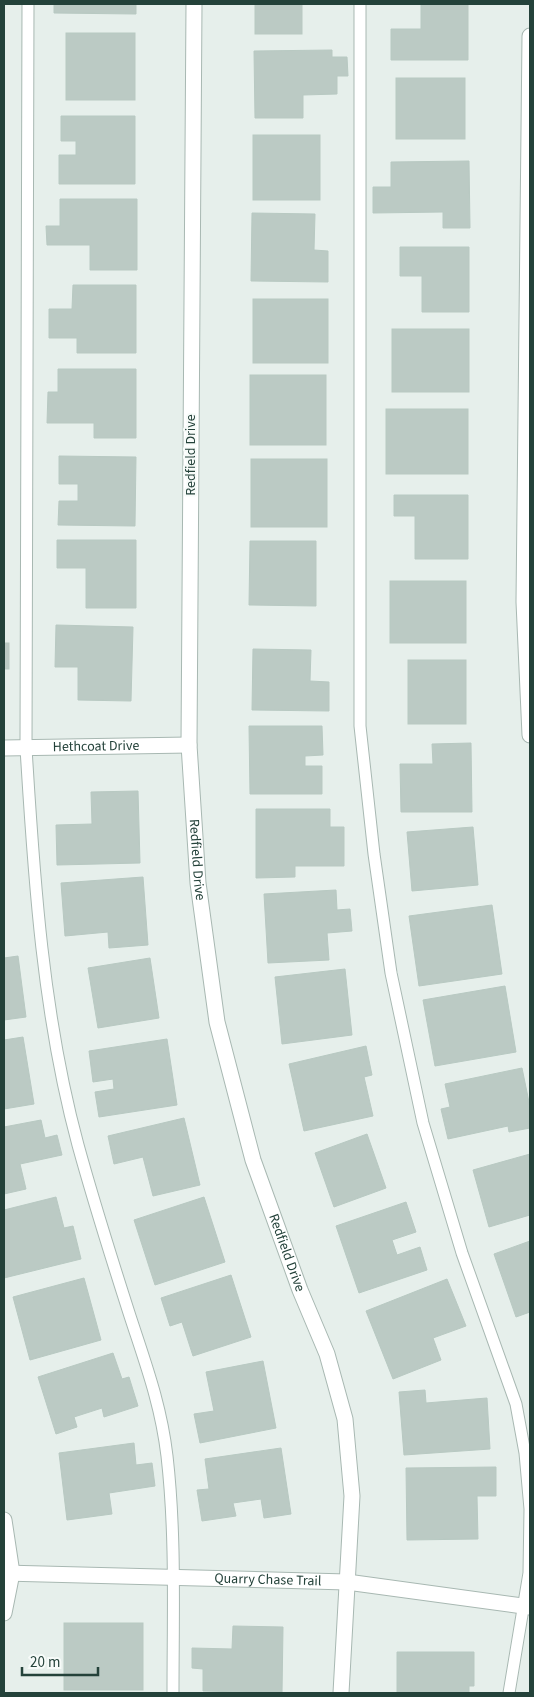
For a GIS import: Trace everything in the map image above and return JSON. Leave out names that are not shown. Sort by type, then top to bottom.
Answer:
[{"type":"street","name":"Redfield Drive","points":[[194,4],[189,744],[198,883],[217,1022],[253,1160],[300,1290],[327,1354],[345,1419],[352,1496],[341,1693]]},
{"type":"street","points":[[530,36],[524,602],[530,736]]},
{"type":"street","name":"Hethcoat Drive","points":[[4,748],[189,744]]},
{"type":"street","points":[[4,1520],[8,1573],[4,1613]]},
{"type":"street","name":"Quarry Chase Trail","points":[[8,1573],[347,1582],[528,1607]]},
{"type":"lane","points":[[28,4],[26,748],[42,948],[55,1039],[78,1144],[157,1395],[167,1456],[173,1577],[173,1693]]},
{"type":"lane","points":[[360,4],[360,726],[374,854],[391,973],[423,1123],[462,1252],[516,1404],[525,1453],[530,1509],[528,1607],[512,1668],[509,1693]]},
{"type":"building","points":[[54,4],[136,4],[136,14],[54,13]]},
{"type":"building","points":[[255,4],[302,4],[302,34],[255,34]]},
{"type":"building","points":[[421,4],[468,4],[468,60],[391,60],[391,29],[421,29]]},
{"type":"building","points":[[66,33],[135,33],[135,100],[66,100]]},
{"type":"building","points":[[332,50],[332,57],[347,57],[348,76],[337,76],[337,94],[303,95],[303,118],[255,118],[254,51]]},
{"type":"building","points":[[396,78],[465,78],[465,139],[396,139]]},
{"type":"building","points":[[61,116],[135,116],[135,184],[59,184],[59,155],[76,155],[76,141],[61,141]]},
{"type":"building","points":[[253,135],[320,135],[320,200],[253,200]]},
{"type":"building","points":[[469,161],[470,228],[443,228],[443,212],[373,213],[373,187],[391,187],[391,162]]},
{"type":"building","points":[[60,199],[137,199],[137,270],[90,270],[90,245],[47,245],[46,226],[60,226]]},
{"type":"building","points":[[252,213],[315,214],[314,250],[328,251],[328,282],[251,281]]},
{"type":"building","points":[[400,247],[469,247],[469,312],[422,312],[422,276],[400,276]]},
{"type":"building","points":[[73,285],[136,285],[136,353],[77,353],[77,338],[49,338],[49,309],[72,309]]},
{"type":"building","points":[[253,299],[328,299],[328,363],[253,363]]},
{"type":"building","points":[[392,329],[469,329],[469,392],[392,392]]},
{"type":"building","points":[[58,369],[136,369],[136,438],[94,438],[94,423],[47,423],[48,392],[58,392]]},
{"type":"building","points":[[250,375],[326,375],[326,445],[250,445]]},
{"type":"building","points":[[386,409],[468,409],[468,474],[386,474]]},
{"type":"building","points":[[59,456],[136,457],[135,526],[58,525],[59,501],[78,501],[78,484],[59,484]]},
{"type":"building","points":[[251,459],[327,459],[327,527],[251,527]]},
{"type":"building","points":[[394,495],[468,495],[468,559],[415,559],[415,516],[394,516]]},
{"type":"building","points":[[57,540],[136,540],[136,608],[86,608],[86,568],[57,568]]},
{"type":"building","points":[[250,541],[316,541],[316,606],[249,605]]},
{"type":"building","points":[[390,581],[466,581],[466,643],[390,643]]},
{"type":"building","points":[[56,625],[133,627],[131,701],[78,700],[78,667],[55,667]]},
{"type":"building","points":[[4,643],[9,643],[9,669],[4,669]]},
{"type":"building","points":[[253,649],[311,650],[310,681],[329,682],[329,711],[252,710]]},
{"type":"building","points":[[408,660],[466,660],[466,724],[408,724]]},
{"type":"building","points":[[249,726],[322,726],[323,755],[305,756],[305,766],[322,766],[322,794],[250,794]]},
{"type":"building","points":[[471,743],[472,812],[401,812],[400,764],[433,764],[432,744]]},
{"type":"building","points":[[138,791],[140,863],[57,865],[56,825],[92,824],[91,792]]},
{"type":"building","points":[[256,809],[330,809],[330,827],[344,827],[344,866],[295,866],[295,877],[256,878]]},
{"type":"building","points":[[473,827],[478,885],[412,891],[407,832]]},
{"type":"building","points":[[143,877],[148,945],[109,948],[108,932],[65,936],[61,883]]},
{"type":"building","points":[[336,890],[337,910],[350,909],[352,931],[327,933],[329,960],[268,963],[264,894]]},
{"type":"building","points":[[492,905],[502,974],[419,986],[409,916]]},
{"type":"building","points":[[18,956],[26,1017],[4,1020],[4,958]]},
{"type":"building","points":[[150,958],[159,1018],[98,1028],[88,968]]},
{"type":"building","points":[[345,969],[352,1035],[282,1044],[275,977]]},
{"type":"building","points":[[505,986],[516,1052],[435,1066],[423,1000]]},
{"type":"building","points":[[23,1037],[34,1104],[4,1109],[4,1040]]},
{"type":"building","points":[[167,1039],[177,1105],[99,1117],[95,1092],[114,1089],[113,1079],[93,1082],[89,1051]]},
{"type":"building","points":[[366,1046],[372,1075],[364,1077],[373,1116],[304,1131],[289,1064]]},
{"type":"building","points":[[522,1068],[530,1107],[530,1128],[509,1132],[508,1126],[448,1139],[441,1109],[450,1107],[445,1084]]},
{"type":"building","points":[[184,1118],[200,1185],[153,1196],[143,1157],[114,1164],[108,1136]]},
{"type":"building","points":[[41,1120],[45,1138],[57,1135],[62,1155],[20,1164],[26,1189],[4,1194],[4,1127]]},
{"type":"building","points":[[367,1134],[386,1188],[334,1207],[315,1153]]},
{"type":"building","points":[[530,1154],[530,1215],[489,1227],[473,1170]]},
{"type":"building","points":[[56,1197],[64,1228],[73,1226],[81,1259],[4,1278],[4,1210]]},
{"type":"building","points":[[204,1197],[225,1262],[155,1285],[134,1220]]},
{"type":"building","points":[[406,1202],[416,1232],[392,1240],[397,1255],[420,1247],[427,1270],[359,1293],[336,1226]]},
{"type":"building","points":[[530,1241],[530,1312],[516,1317],[494,1254]]},
{"type":"building","points":[[231,1275],[251,1337],[193,1356],[182,1322],[170,1326],[161,1298]]},
{"type":"building","points":[[84,1278],[101,1340],[30,1360],[13,1297]]},
{"type":"building","points":[[447,1279],[466,1326],[433,1338],[441,1360],[393,1379],[366,1311]]},
{"type":"building","points":[[113,1353],[122,1379],[129,1377],[138,1406],[104,1417],[102,1408],[74,1417],[77,1427],[56,1434],[38,1377]]},
{"type":"building","points":[[263,1361],[276,1428],[200,1443],[194,1414],[214,1411],[206,1372]]},
{"type":"building","points":[[425,1390],[426,1403],[487,1398],[490,1449],[404,1455],[399,1392]]},
{"type":"building","points":[[134,1443],[136,1465],[152,1463],[155,1486],[109,1493],[112,1514],[67,1520],[59,1453]]},
{"type":"building","points":[[281,1448],[291,1514],[264,1518],[261,1499],[233,1503],[236,1516],[202,1521],[197,1490],[209,1489],[205,1459]]},
{"type":"building","points":[[496,1467],[496,1496],[477,1496],[478,1539],[407,1540],[406,1468]]},
{"type":"building","points":[[64,1623],[143,1623],[143,1690],[64,1690]]},
{"type":"building","points":[[233,1626],[283,1627],[282,1693],[203,1691],[203,1669],[192,1668],[192,1648],[232,1649]]},
{"type":"building","points":[[397,1652],[474,1652],[474,1686],[469,1686],[469,1693],[397,1693]]}]
